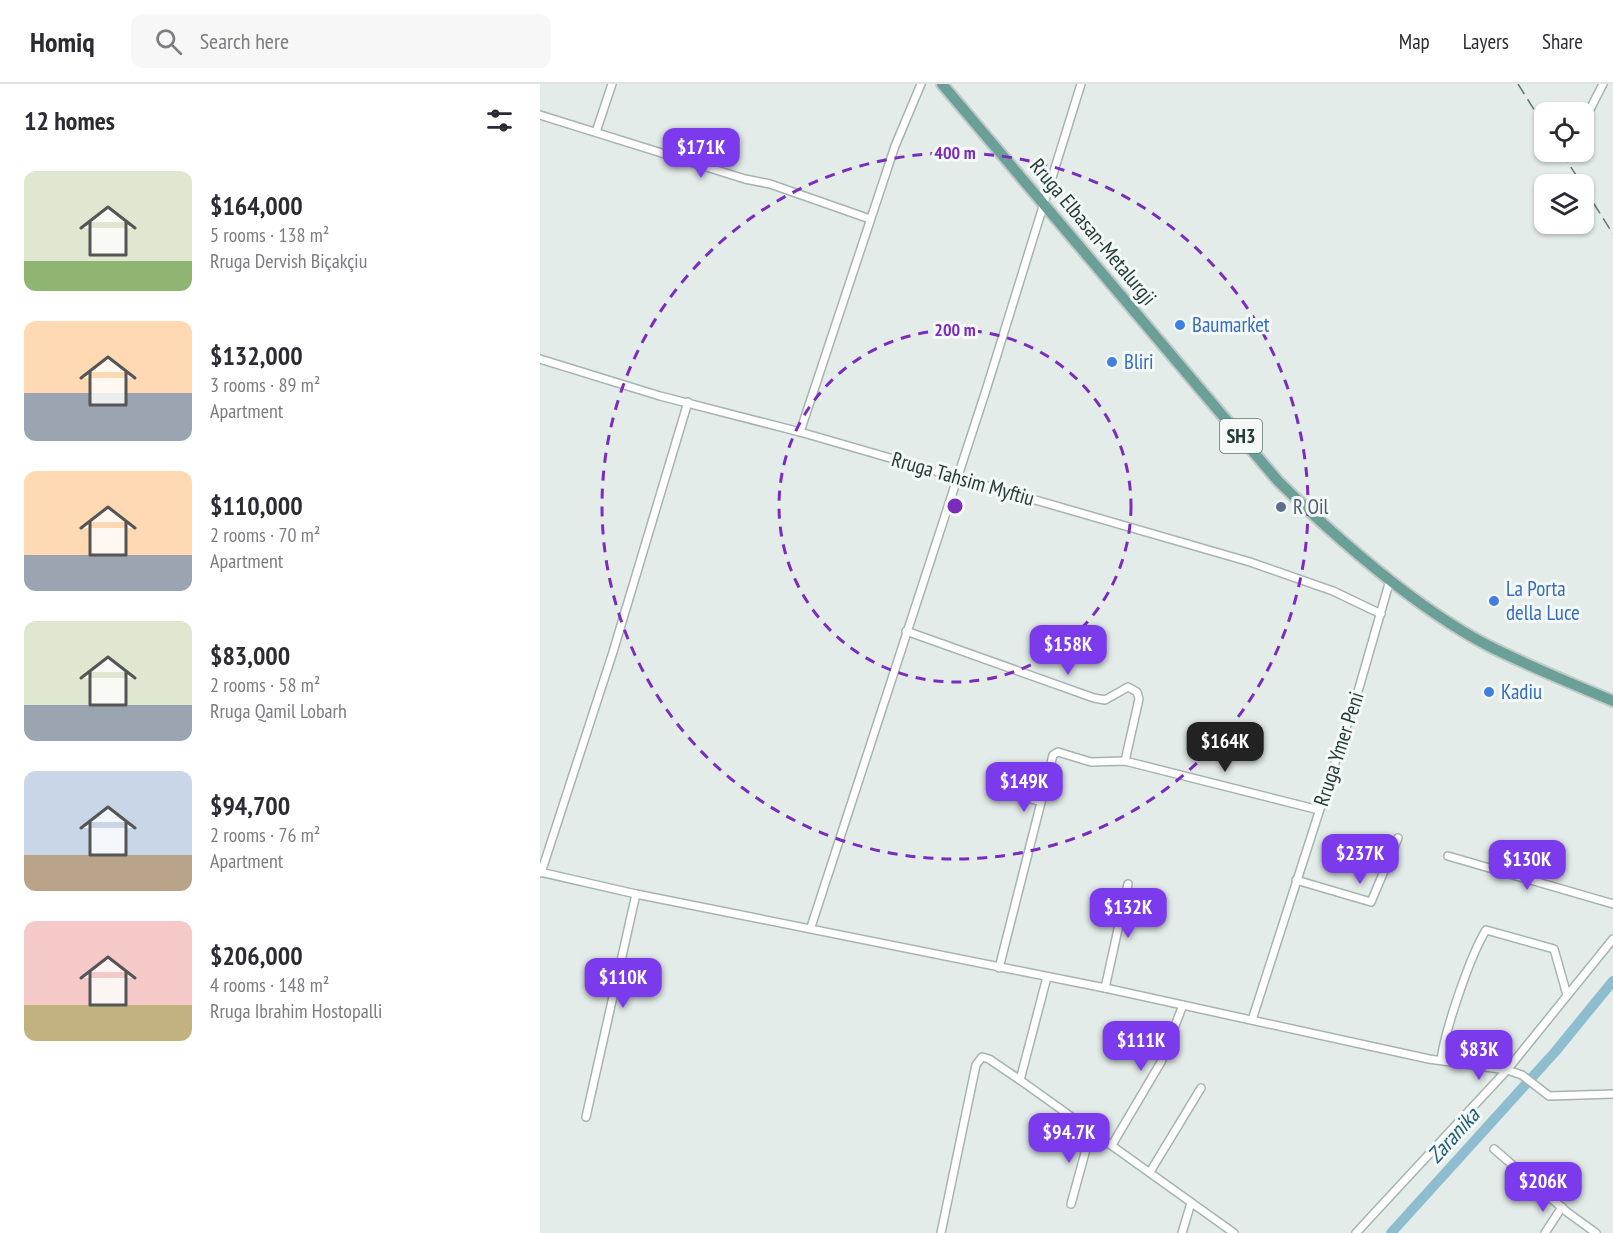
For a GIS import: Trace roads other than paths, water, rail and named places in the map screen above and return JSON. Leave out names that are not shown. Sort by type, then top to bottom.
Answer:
[{"type":"main road","name":"Rruga Elbasan-Metalurgji","points":[[942,84],[1278,480],[1324,525],[1390,580],[1485,644],[1613,701]]},
{"type":"street","points":[[596,132],[612,84]]},
{"type":"street","points":[[800,432],[895,146],[921,84]]},
{"type":"street","points":[[811,927],[1081,84]]},
{"type":"street","points":[[1594,102],[1603,84]]},
{"type":"street","points":[[540,115],[745,179],[770,184],[870,219]]},
{"type":"street","name":"Rruga Tahsim Myftiu","points":[[540,359],[660,396],[800,432],[1294,576],[1381,614]]},
{"type":"street","points":[[688,402],[613,652],[541,872],[636,894],[811,927],[1441,1060],[1507,1070],[1522,1075],[1538,1090],[1549,1096],[1611,1092]]},
{"type":"street","name":"Rruga Ymer Peni","points":[[1252,1020],[1320,810],[1390,580]]},
{"type":"street","points":[[906,631],[1094,698],[1105,700],[1128,687],[1137,692],[1138,699],[1125,761]]},
{"type":"street","points":[[999,968],[1039,801],[1053,755],[1058,752],[1091,762],[1125,761],[1320,810]]},
{"type":"street","points":[[1011,767],[1009,793],[1039,801]]},
{"type":"street","points":[[1296,880],[1371,902],[1398,838]]},
{"type":"street","points":[[1448,856],[1613,904]]},
{"type":"street","points":[[1105,988],[1128,884]]},
{"type":"street","points":[[586,1117],[636,894]]},
{"type":"street","points":[[1441,1060],[1443,1045],[1460,994],[1486,930],[1554,949],[1568,995]]},
{"type":"street","points":[[1356,1233],[1507,1070],[1613,939]]},
{"type":"street","points":[[1020,1080],[1047,977]]},
{"type":"street","points":[[1112,1145],[1161,1062],[1183,1005]]},
{"type":"street","points":[[941,1233],[978,1061],[982,1057],[989,1059],[1020,1080],[1234,1233]]},
{"type":"street","points":[[1150,1172],[1201,1088]]},
{"type":"street","points":[[1071,1204],[1091,1131]]},
{"type":"street","points":[[1494,1149],[1562,1208],[1596,1233]]},
{"type":"street","points":[[1182,1233],[1191,1203]]},
{"type":"street","points":[[1545,1233],[1562,1208]]},
{"type":"waterway","name":"Zaranika","points":[[1391,1233],[1555,1052],[1613,981]]},
{"type":"railway","points":[[1518,84],[1534,109]]},
{"type":"railway","points":[[1568,162],[1575,174]]},
{"type":"railway","points":[[1594,204],[1613,234]]},
{"type":"place","name":"Baumarket","points":[[1180,325]]},
{"type":"place","name":"Bliri","points":[[1112,362]]},
{"type":"place","name":"R Oil","points":[[1281,507]]},
{"type":"place","name":"La Porta della Luce","points":[[1494,601]]},
{"type":"place","name":"Kadiu","points":[[1489,692]]}]
